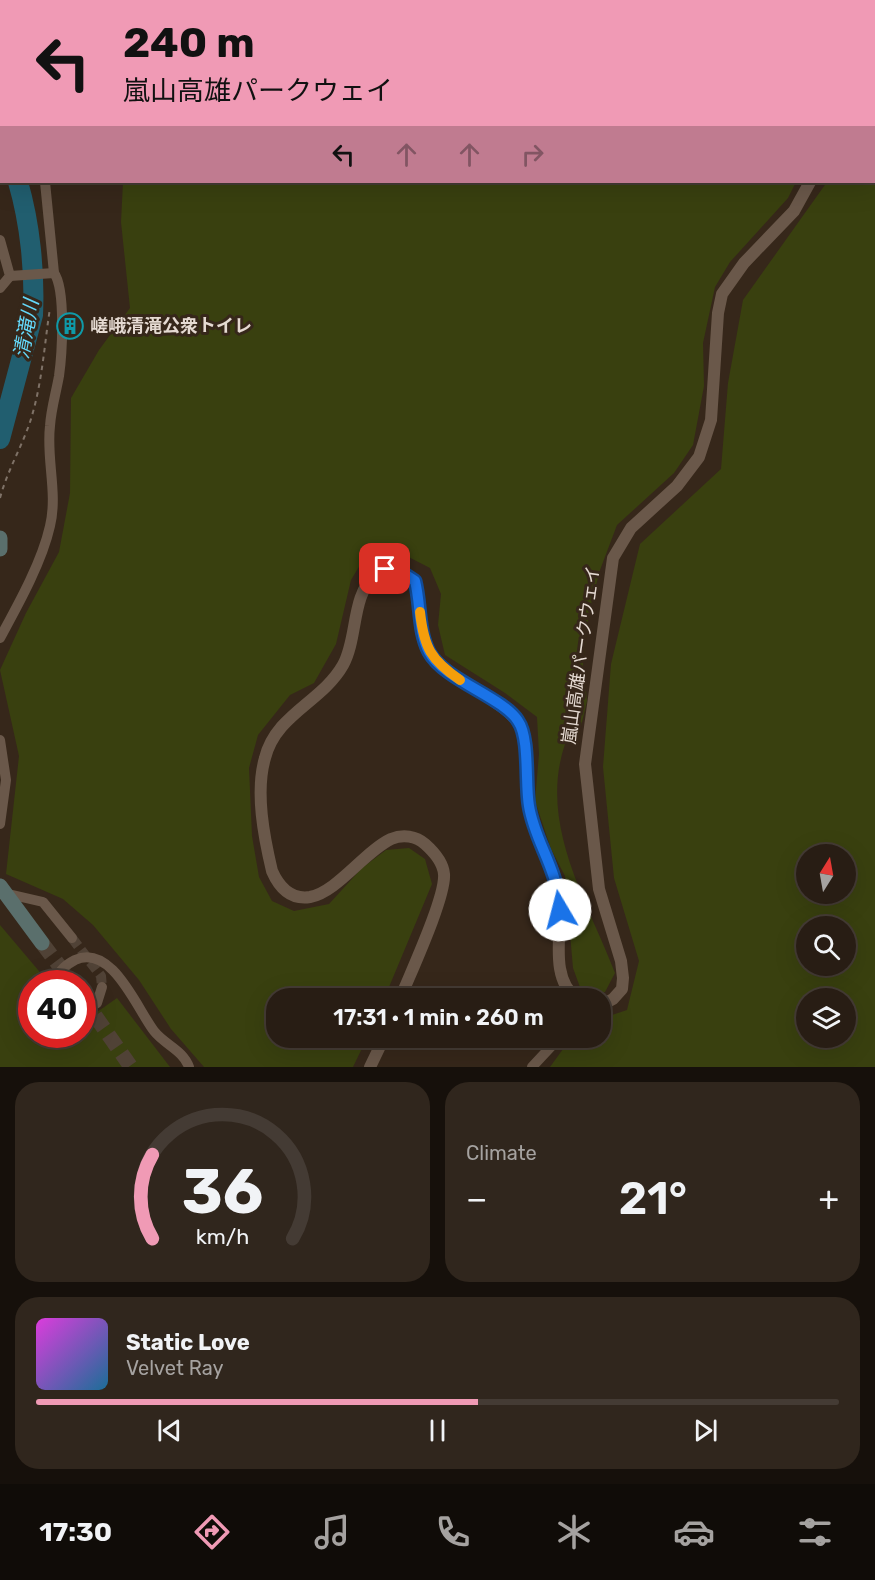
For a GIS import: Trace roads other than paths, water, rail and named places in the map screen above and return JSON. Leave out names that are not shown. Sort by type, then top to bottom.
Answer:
[{"type":"main road","points":[[0,538],[0,549]]},
{"type":"main road","points":[[2,889],[42,943]]},
{"type":"street","points":[[45,183],[52,273]]},
{"type":"street","name":"嵐山高雄パークウェイ","points":[[611,1000],[622,989],[623,978],[621,961],[599,889],[585,764],[613,558],[631,528],[677,486],[699,457],[711,420],[718,313],[722,294],[744,263],[794,211],[809,183]]},
{"type":"street","points":[[0,240],[11,276],[0,288]]},
{"type":"street","points":[[0,638],[39,555],[52,519],[50,426],[61,357],[59,279],[52,273],[11,276]]},
{"type":"street","points":[[404,988],[440,897],[445,875],[435,852],[421,840],[407,835],[393,838],[374,850],[327,888],[312,897],[297,898],[278,885],[272,871],[261,782],[271,740],[283,722],[317,694],[344,663],[367,584],[376,573],[385,569],[397,569],[415,581],[424,639],[429,654],[446,670],[518,719],[524,731],[525,778],[530,810],[553,868],[559,896],[561,974],[566,988]]},
{"type":"street","points":[[0,740],[6,780],[0,824]]},
{"type":"street","points":[[2,889],[43,902],[72,938]]},
{"type":"street","points":[[62,970],[77,960],[90,957],[102,961],[113,969],[157,1034],[184,1056],[189,1067]]},
{"type":"street","points":[[96,1004],[102,987]]},
{"type":"street","points":[[370,1067],[379,1048]]},
{"type":"street","points":[[532,1067],[550,1048]]},
{"type":"waterway","name":"清滝川","points":[[0,439],[33,315],[31,248],[18,183]]},
{"type":"tunnel","points":[[72,938],[101,976],[102,987]]},
{"type":"tunnel","points":[[42,943],[62,970]]},
{"type":"tunnel","points":[[96,1017],[131,1067]]},
{"type":"place","name":"嵯峨清滝公衆トイレ","points":[[70,326]]}]
